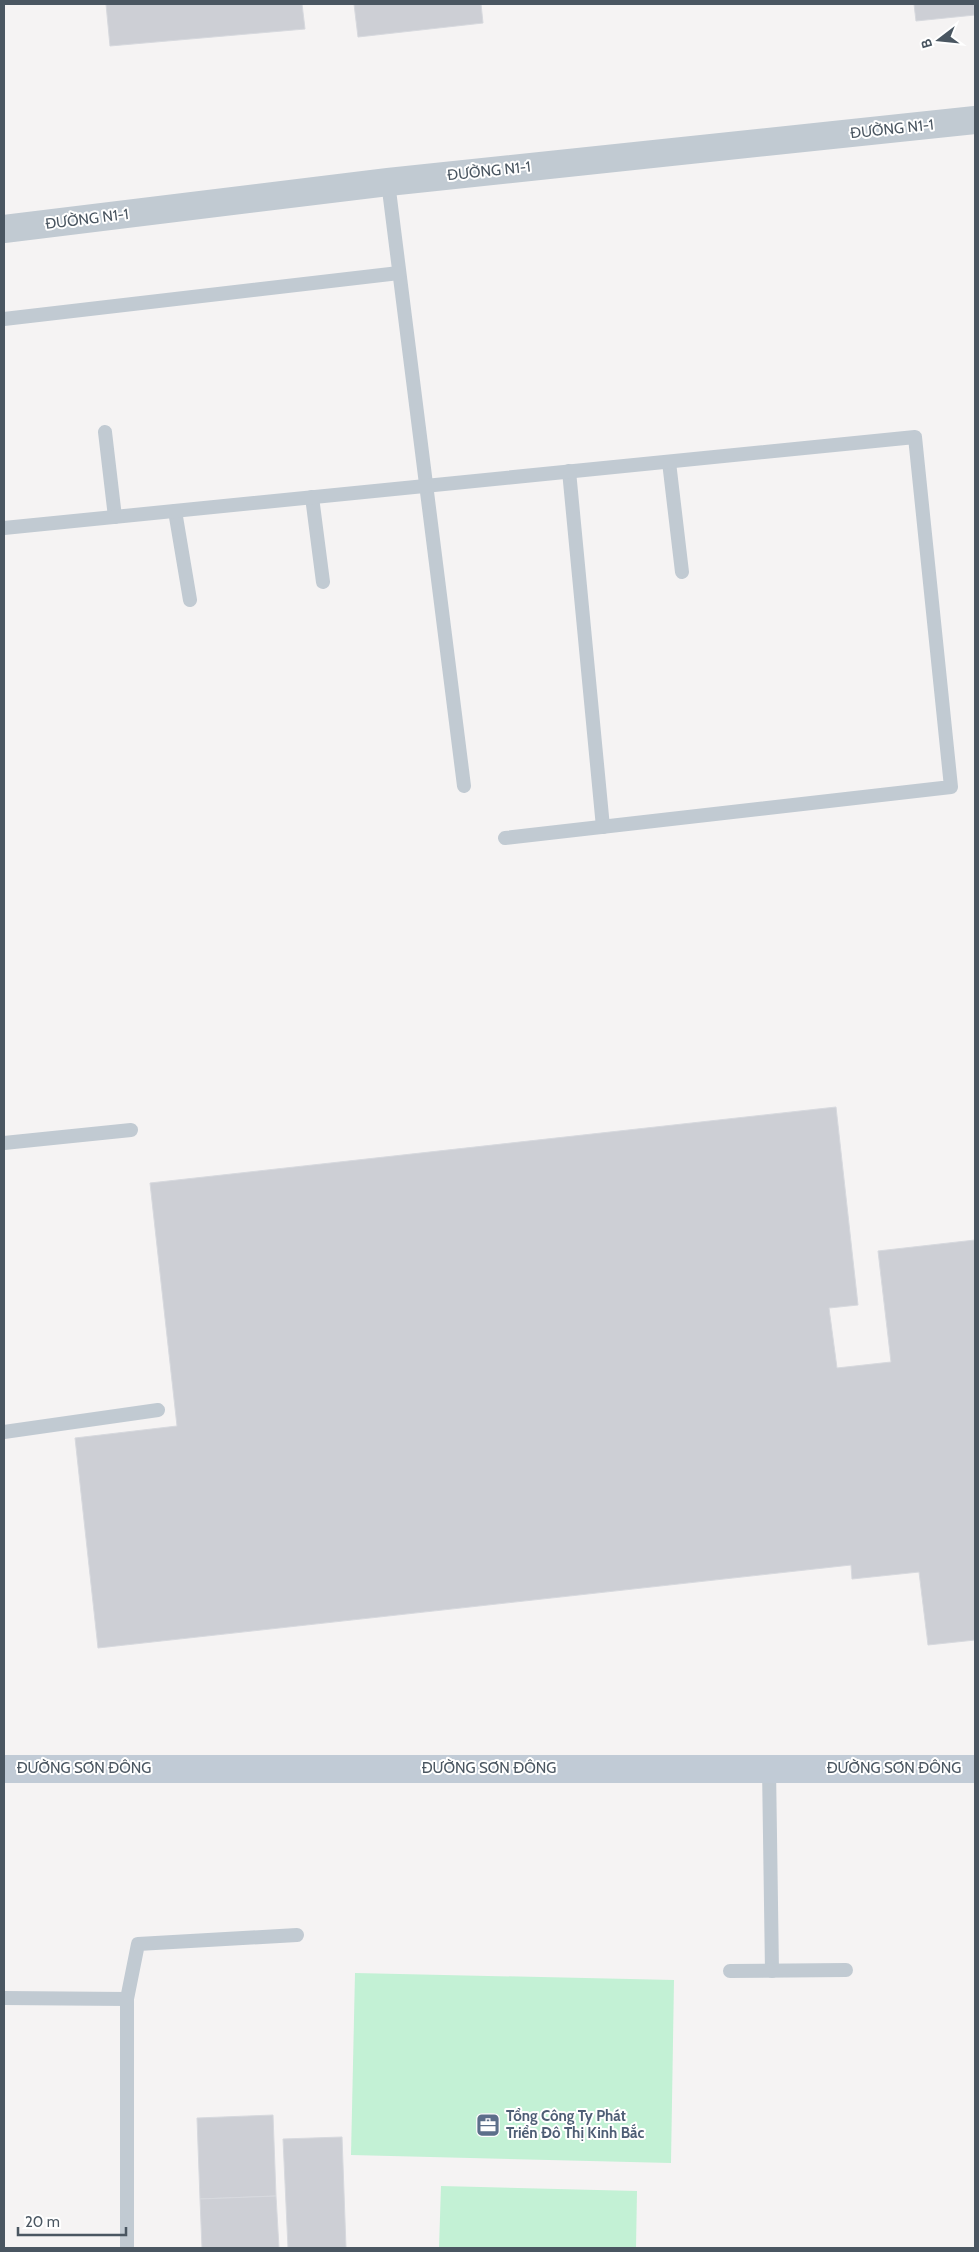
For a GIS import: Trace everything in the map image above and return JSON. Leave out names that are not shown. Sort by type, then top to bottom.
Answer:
[{"type":"main road","name":"ĐƯỜNG SƠN ĐÔNG","points":[[4,1769],[975,1768]]},
{"type":"street","name":"ĐƯỜNG N1-1","points":[[4,229],[388,182],[975,120]]},
{"type":"lane","points":[[388,182],[464,786]]},
{"type":"lane","points":[[4,319],[399,274]]},
{"type":"lane","points":[[105,432],[115,517]]},
{"type":"lane","points":[[4,528],[915,437],[951,788],[505,838]]},
{"type":"lane","points":[[669,462],[682,572]]},
{"type":"lane","points":[[570,471],[603,826]]},
{"type":"lane","points":[[312,497],[323,582]]},
{"type":"lane","points":[[175,511],[190,600]]},
{"type":"lane","points":[[4,1143],[131,1130]]},
{"type":"lane","points":[[4,1432],[158,1410]]},
{"type":"lane","points":[[769,1768],[772,1971]]},
{"type":"lane","points":[[127,2248],[127,1999],[138,1944],[297,1935]]},
{"type":"lane","points":[[730,1971],[846,1970]]},
{"type":"lane","points":[[4,1998],[127,1999]]},
{"type":"green space","points":[[355,1973],[674,1980],[671,2163],[351,2155]]},
{"type":"green space","points":[[441,2186],[637,2191],[636,2248],[439,2248]]},
{"type":"building","points":[[106,4],[302,4],[305,29],[110,46]]},
{"type":"building","points":[[354,4],[481,4],[483,23],[358,37]]},
{"type":"building","points":[[914,4],[975,4],[975,15],[916,21]]},
{"type":"building","points":[[836,1107],[858,1305],[829,1308],[837,1368],[891,1362],[878,1251],[975,1240],[975,1640],[928,1645],[919,1572],[852,1579],[851,1565],[98,1648],[75,1438],[177,1426],[150,1183]]},
{"type":"building","points":[[273,2115],[276,2196],[200,2199],[197,2118]]},
{"type":"building","points":[[342,2137],[346,2248],[288,2248],[283,2139]]},
{"type":"building","points":[[276,2196],[279,2248],[202,2248],[200,2199]]},
{"type":"place","name":"Tổng Công Ty Phát Triển Đô Thị Kinh Bắc","points":[[488,2125]]}]
